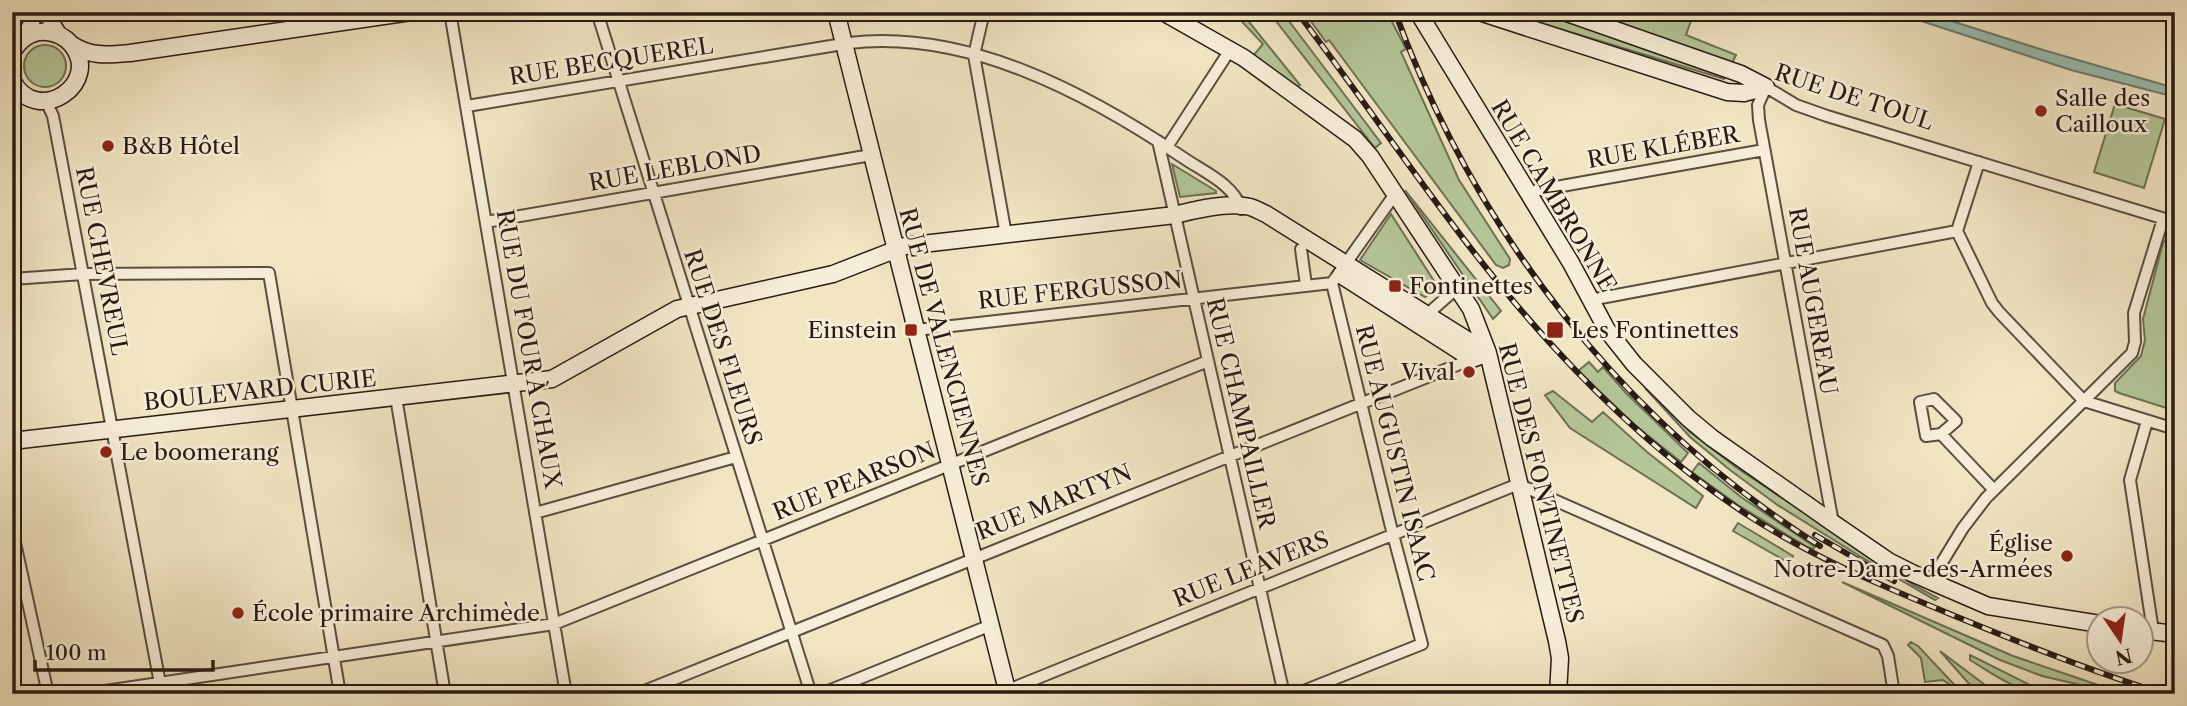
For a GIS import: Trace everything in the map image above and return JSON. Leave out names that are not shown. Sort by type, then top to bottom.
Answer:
[{"type":"street","points":[[17,46],[31,26],[32,12]]},
{"type":"street","points":[[13,82],[28,97],[46,101],[64,95],[74,84],[78,75],[78,59],[49,12]]},
{"type":"street","points":[[78,75],[95,63],[130,54],[329,18],[411,12]]},
{"type":"street","name":"RUE DU FOUR À CHAUX","points":[[450,12],[566,694]]},
{"type":"street","name":"RUE DES FLEURS","points":[[597,12],[811,694]]},
{"type":"street","name":"RUE DE VALENCIENNES","points":[[836,12],[975,559],[1004,693]]},
{"type":"street","points":[[984,12],[974,55],[1006,235]]},
{"type":"street","name":"RUE DES FONTINETTES","points":[[1163,12],[1230,50],[1355,139],[1370,156],[1471,309],[1488,353],[1559,651],[1558,694]]},
{"type":"street","name":"RUE CAMBRONNE","points":[[1418,12],[1571,262],[1590,300],[1618,345],[1688,418],[1712,438],[1890,562],[1987,606],[2086,622]]},
{"type":"street","name":"RUE DE TOUL","points":[[1479,12],[1727,92],[1744,93],[1766,87],[1804,108],[2169,220]]},
{"type":"street","points":[[1564,12],[1741,74],[1766,87]]},
{"type":"street","points":[[17,46],[36,33],[47,32],[94,55],[130,54]]},
{"type":"street","name":"RUE BECQUEREL","points":[[467,106],[844,44],[886,40],[916,42],[974,55],[1054,84],[1163,144],[1225,186],[1236,197],[1240,209]]},
{"type":"street","points":[[1163,144],[1230,50]]},
{"type":"street","name":"RUE AUGEREAU","points":[[1766,87],[1758,105],[1758,113],[1833,523]]},
{"type":"street","name":"RUE CHEVREUL","points":[[46,101],[53,116],[161,688]]},
{"type":"street","name":"RUE CHAMPAILLER","points":[[1163,144],[1175,215],[1283,694]]},
{"type":"street","name":"RUE KLÉBER","points":[[1528,192],[1764,150]]},
{"type":"street","name":"RUE LEBLOND","points":[[486,222],[871,155]]},
{"type":"street","points":[[1979,162],[1957,231],[1999,312],[2084,401],[2175,429]]},
{"type":"street","points":[[1338,274],[1395,194]]},
{"type":"street","points":[[1240,209],[1252,207],[1266,214],[1338,274]]},
{"type":"street","points":[[1240,209],[1338,274],[1421,320],[1467,351],[1488,353]]},
{"type":"street","name":"BOULEVARD CURIE","points":[[12,441],[513,384],[561,376],[671,312],[833,274],[911,245],[1240,209]]},
{"type":"street","points":[[1930,582],[1963,528],[1994,490],[2132,353],[2135,342],[2134,313],[2169,220]]},
{"type":"street","points":[[1590,300],[1957,231]]},
{"type":"street","points":[[1301,249],[1306,285]]},
{"type":"street","points":[[12,279],[83,274],[269,272],[340,694]]},
{"type":"street","name":"RUE FERGUSSON","points":[[916,330],[1306,285],[1338,274]]},
{"type":"street","name":"RUE AUGUSTIN ISAAC","points":[[1296,694],[1422,644],[1361,404],[1338,274]]},
{"type":"street","points":[[1421,320],[1457,288]]},
{"type":"street","name":"RUE DES FONTINETTES","points":[[1457,288],[1471,331],[1467,351]]},
{"type":"street","name":"RUE MARTYN","points":[[637,694],[1361,404],[1467,351]]},
{"type":"street","name":"RUE PEARSON","points":[[85,694],[161,688],[334,657],[554,624],[1208,361]]},
{"type":"street","points":[[396,397],[445,694]]},
{"type":"street","points":[[2144,604],[2130,480],[2147,421]]},
{"type":"street","points":[[1941,434],[1994,490]]},
{"type":"street","points":[[535,513],[736,457]]},
{"type":"street","points":[[1520,485],[1882,645],[1888,656],[1894,694]]},
{"type":"street","name":"RUE LEAVERS","points":[[1004,693],[1520,485]]},
{"type":"street","points":[[12,529],[48,694]]},
{"type":"street","points":[[821,694],[991,625]]},
{"type":"street","points":[[2156,632],[2175,634]]},
{"type":"green space","points":[[1233,12],[1241,12],[1300,85],[1296,87],[1253,56],[1263,44]]},
{"type":"green space","points":[[1269,12],[1282,12],[1381,143],[1375,148]]},
{"type":"green space","points":[[1304,12],[1387,12],[1406,49],[1401,52],[1459,180],[1510,259],[1509,265],[1503,268],[1496,265],[1329,40],[1326,42]]},
{"type":"green space","points":[[1505,12],[1683,12],[1693,15],[1686,35],[1736,55],[1724,79]]},
{"type":"green space","points":[[45,45],[60,51],[66,66],[60,81],[45,87],[30,81],[24,66],[30,51]]},
{"type":"green space","points":[[2115,104],[2165,119],[2144,188],[2094,172]]},
{"type":"green space","points":[[1172,164],[1216,191],[1216,193],[1180,197]]},
{"type":"green space","points":[[1405,190],[1501,311],[1493,319]]},
{"type":"green space","points":[[1391,214],[1434,281],[1434,291],[1425,297],[1360,260]]},
{"type":"green space","points":[[2175,235],[2175,413],[2173,410],[2115,391],[2115,383],[2141,356],[2145,340],[2143,319],[2163,243]]},
{"type":"green space","points":[[1589,362],[1598,372],[1603,367],[1688,453],[1681,462],[1635,425],[1578,371]]},
{"type":"green space","points":[[1645,388],[1690,432],[1737,468],[1915,586],[1938,598],[1935,600],[1776,504],[1690,437]]},
{"type":"green space","points":[[1553,391],[1592,422],[1603,412],[1647,452],[1703,496],[1696,508],[1570,428],[1545,395]]},
{"type":"green space","points":[[1699,463],[1741,497],[1815,547],[1807,547],[1738,505],[1692,472]]},
{"type":"green space","points":[[1738,523],[1793,556],[1789,563],[1733,531]]},
{"type":"green space","points":[[1842,582],[2013,656],[2111,692],[2042,676],[2000,660]]},
{"type":"green space","points":[[1911,642],[1918,646],[1963,694],[1943,680],[1925,682],[1921,658],[1908,645]]},
{"type":"green space","points":[[1940,651],[1989,688],[1995,694],[1978,694]]},
{"type":"green space","points":[[1970,655],[2048,694],[2027,691],[2007,682],[1970,660]]},
{"type":"water","points":[[1894,12],[1923,12],[2175,88],[2175,97],[2071,70]]},
{"type":"railway","points":[[1297,12],[1451,222],[1515,303],[1594,390],[1667,456],[1746,514],[1846,569],[2029,646],[2164,694]]},
{"type":"railway","points":[[1395,12],[1428,93],[1467,170],[1512,244],[1563,314],[1620,380],[1681,441],[1748,496],[1820,546]]},
{"type":"railway","points":[[1815,535],[1894,581]]},
{"type":"place","name":"Salle des Cailloux","points":[[2041,111]]},
{"type":"place","name":"B&B Hôtel","points":[[108,146]]},
{"type":"place","name":"Fontinettes","points":[[1395,286]]},
{"type":"place","name":"Einstein","points":[[911,330]]},
{"type":"place","name":"Les Fontinettes","points":[[1555,330]]},
{"type":"place","name":"Vival","points":[[1469,372]]},
{"type":"place","name":"Le boomerang","points":[[106,452]]},
{"type":"place","name":"Église Notre-Dame-des-Armées","points":[[2067,556]]},
{"type":"place","name":"École primaire Archimède","points":[[238,613]]}]
